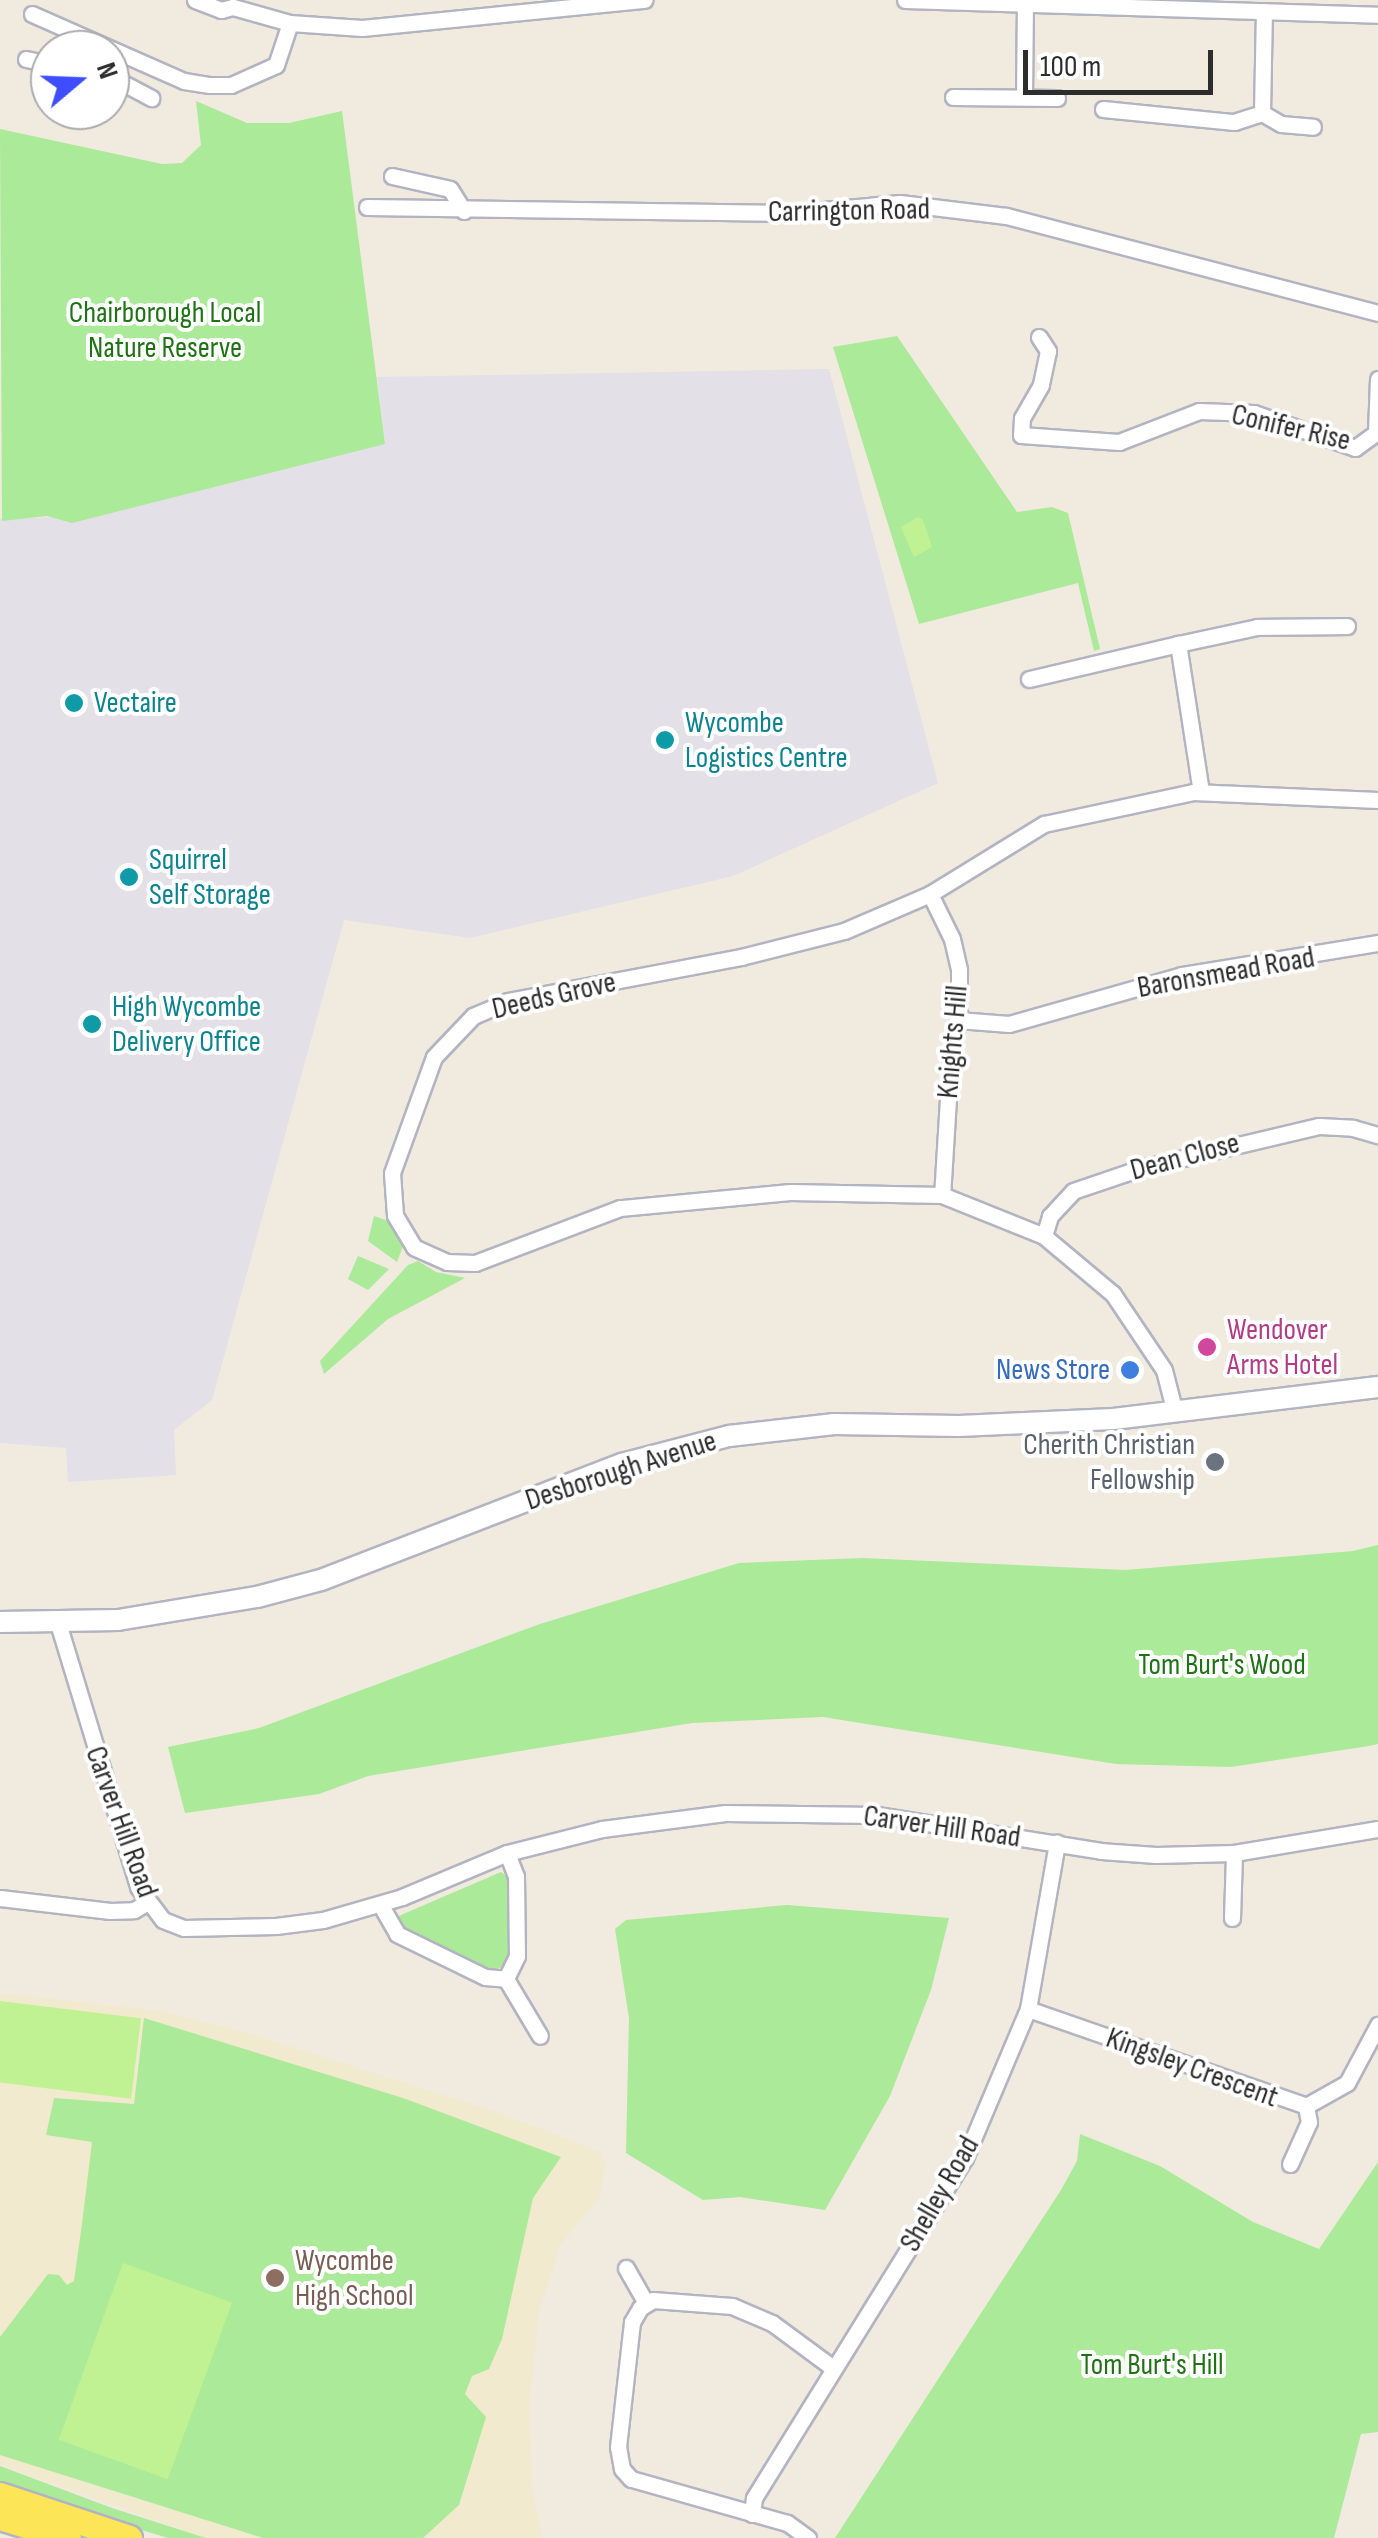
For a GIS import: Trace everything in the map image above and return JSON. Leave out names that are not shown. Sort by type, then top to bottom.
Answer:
[{"type":"main road","points":[[0,2496],[129,2538]]},
{"type":"main road","points":[[0,2517],[68,2538]]},
{"type":"street","points":[[194,0],[220,10],[235,4],[290,23],[362,28],[645,0]]},
{"type":"street","points":[[905,0],[1062,2],[1378,16]]},
{"type":"street","points":[[1024,97],[1025,4]]},
{"type":"street","points":[[1262,113],[1264,11]]},
{"type":"street","points":[[32,14],[70,30]]},
{"type":"street","points":[[130,56],[184,82],[231,86],[276,65],[290,23]]},
{"type":"street","points":[[26,59],[30,60]]},
{"type":"street","points":[[130,86],[151,98]]},
{"type":"street","points":[[953,96],[1057,98]]},
{"type":"street","points":[[1103,110],[1234,122],[1262,113],[1282,124],[1313,127]]},
{"type":"street","points":[[392,176],[450,189],[464,211]]},
{"type":"street","name":"Carrington Road","points":[[367,207],[790,213],[900,204],[1006,216],[1378,312]]},
{"type":"street","name":"Conifer Rise","points":[[1039,337],[1048,351],[1040,385],[1022,418],[1021,435],[1119,442],[1199,410],[1254,413],[1355,448],[1376,433],[1378,379]]},
{"type":"street","points":[[1029,679],[1257,627],[1347,626]]},
{"type":"street","points":[[1178,644],[1201,792]]},
{"type":"street","name":"Deeds Grove","points":[[1175,1414],[1164,1370],[1112,1294],[1044,1236],[942,1195],[790,1192],[620,1208],[475,1264],[447,1262],[414,1247],[396,1215],[392,1173],[434,1056],[472,1016],[508,1001],[741,957],[844,931],[930,894],[1044,824],[1201,792],[1378,800]]},
{"type":"street","name":"Knights Hill","points":[[930,894],[952,939],[959,970],[942,1195]]},
{"type":"street","name":"Baronsmead Road","points":[[958,1020],[1008,1024],[1182,975],[1378,944]]},
{"type":"street","name":"Dean Close","points":[[1044,1236],[1050,1216],[1074,1191],[1231,1144],[1319,1126],[1354,1128],[1378,1135]]},
{"type":"street","name":"Desborough Avenue","points":[[0,1622],[58,1623],[205,1608],[321,1580],[622,1464],[729,1436],[834,1424],[959,1426],[1175,1414],[1378,1386]]},
{"type":"street","name":"Carver Hill Road","points":[[58,1623],[146,1902],[163,1920],[184,1928],[276,1926],[323,1920],[380,1904],[507,1854],[602,1829],[725,1813],[878,1814],[1156,1855],[1234,1853],[1378,1830]]},
{"type":"street","name":"Shelley Road","points":[[752,2514],[754,2498],[966,2158],[1028,2009],[1057,1843]]},
{"type":"street","points":[[1232,1918],[1234,1853]]},
{"type":"street","points":[[506,1979],[518,1956],[516,1876],[507,1854]]},
{"type":"street","points":[[0,1898],[110,1911],[134,1910],[146,1902]]},
{"type":"street","points":[[380,1904],[396,1934],[485,1977],[506,1979]]},
{"type":"street","points":[[506,1979],[540,2036]]},
{"type":"street","name":"Kingsley Crescent","points":[[1028,2009],[1306,2106],[1347,2083],[1378,2025]]},
{"type":"street","points":[[1290,2164],[1309,2122],[1306,2106]]},
{"type":"street","points":[[626,2268],[646,2303]]},
{"type":"street","points":[[808,2538],[787,2523],[631,2479],[622,2469],[618,2447],[632,2322],[646,2303],[692,2299],[732,2306],[772,2323],[833,2368]]},
{"type":"shaded area","points":[[829,369],[938,783],[733,876],[470,938],[344,920],[212,1400],[174,1430],[176,1475],[68,1482],[66,1448],[0,1443],[0,519],[62,517],[385,444],[377,377]]},
{"type":"shaded area","name":"Wycombe High School","points":[[0,1993],[167,2012],[251,2034],[491,2110],[599,2151],[606,2166],[599,2199],[561,2244],[539,2312],[529,2408],[532,2485],[542,2538],[206,2538],[0,2465]]},
{"type":"green space","name":"Chairborough Local Nature Reserve","points":[[196,101],[247,123],[289,123],[342,111],[385,444],[72,523],[47,516],[2,521],[0,129],[162,164],[182,163],[201,145]]},
{"type":"green space","points":[[897,336],[1017,512],[1052,507],[1068,513],[1100,649],[1094,651],[1078,583],[919,624],[833,347]]},
{"type":"green space","points":[[918,517],[923,520],[932,547],[914,557],[901,527]]},
{"type":"green space","points":[[374,1216],[389,1221],[403,1246],[397,1262],[368,1241]]},
{"type":"green space","points":[[358,1256],[389,1269],[368,1290],[348,1279]]},
{"type":"green space","points":[[418,1261],[436,1272],[465,1278],[388,1319],[324,1374],[320,1361],[408,1265]]},
{"type":"green space","name":"Tom Burt's Wood","points":[[1378,1545],[1378,1744],[1369,1746],[1231,1767],[1116,1764],[823,1717],[692,1723],[368,1776],[319,1794],[185,1813],[168,1747],[259,1728],[540,1624],[739,1563],[863,1558],[1125,1570],[1353,1551]]},
{"type":"green space","points":[[501,1872],[509,1878],[510,1962],[491,1973],[400,1930],[394,1918]]},
{"type":"green space","points":[[787,1905],[949,1918],[931,1990],[890,2096],[825,2210],[740,2197],[703,2200],[626,2153],[629,2018],[615,1929],[626,1920]]},
{"type":"green space","points":[[0,2001],[141,2018],[131,2099],[0,2083]]},
{"type":"green space","name":"Wycombe High School","points":[[144,2018],[403,2098],[561,2157],[533,2198],[502,2339],[489,2369],[472,2376],[465,2394],[486,2417],[459,2505],[423,2538],[263,2538],[0,2455],[0,2337],[48,2274],[59,2275],[67,2285],[74,2281],[92,2142],[46,2135],[54,2098],[134,2104]]},
{"type":"green space","name":"Tom Burt's Hill","points":[[1080,2134],[1160,2166],[1253,2222],[1319,2249],[1378,2162],[1378,2432],[1361,2434],[1334,2538],[835,2538],[1061,2190],[1077,2161]]},
{"type":"green space","points":[[123,2263],[232,2303],[168,2479],[59,2440]]},
{"type":"green space","points":[[0,2466],[206,2538],[168,2538],[20,2493],[0,2486]]},
{"type":"place","name":"Vectaire","points":[[74,703]]},
{"type":"place","name":"Wycombe Logistics Centre","points":[[665,740]]},
{"type":"place","name":"Squirrel Self Storage","points":[[129,877]]},
{"type":"place","name":"High Wycombe Delivery Office","points":[[92,1024]]},
{"type":"place","name":"Wendover Arms Hotel","points":[[1207,1347]]},
{"type":"place","name":"News Store","points":[[1130,1370]]},
{"type":"place","name":"Cherith Christian Fellowship","points":[[1215,1462]]},
{"type":"place","name":"Wycombe High School","points":[[275,2278]]}]
